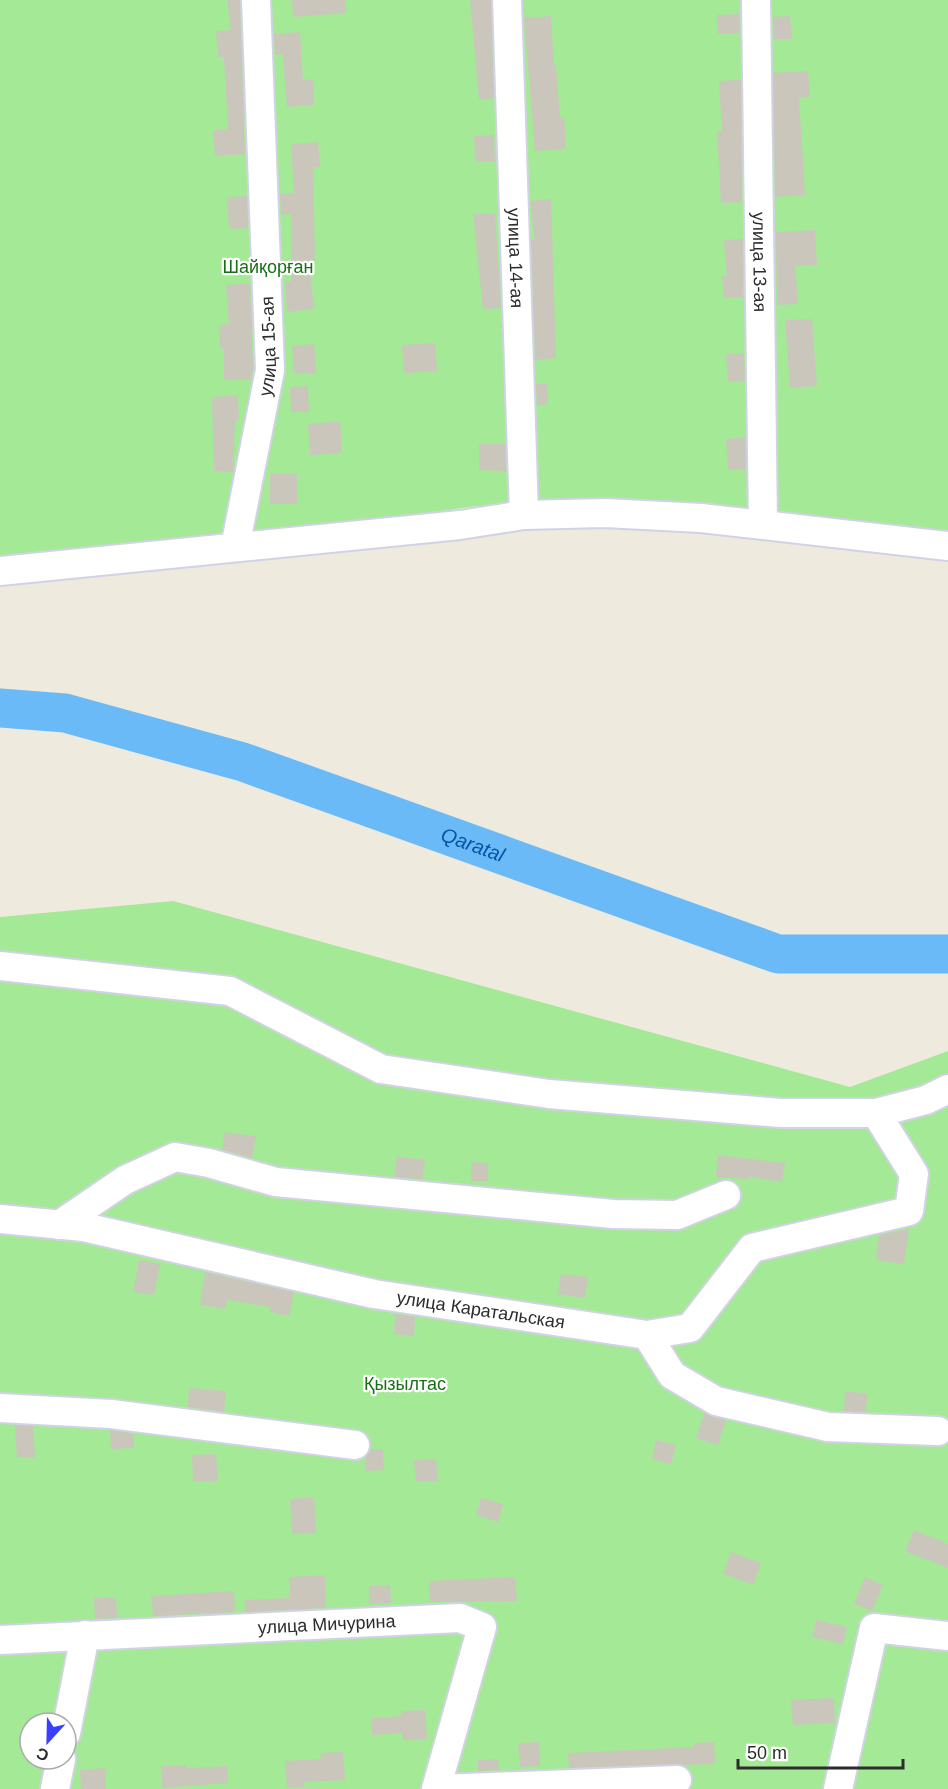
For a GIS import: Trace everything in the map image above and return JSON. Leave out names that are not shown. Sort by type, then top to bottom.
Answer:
[{"type":"street","name":"улица 15-ая","points":[[236,547],[270,370],[256,0]]},
{"type":"street","name":"улица 14-ая","points":[[507,0],[524,515]]},
{"type":"street","name":"улица 13-ая","points":[[756,0],[763,524]]},
{"type":"street","points":[[0,571],[460,525],[524,515],[605,513],[701,518],[948,546]]},
{"type":"street","points":[[0,966],[22,966],[230,991],[381,1069],[549,1094],[782,1113],[876,1113],[926,1100],[948,1089]]},
{"type":"street","name":"улица Каратальская","points":[[0,1219],[84,1227],[374,1294],[647,1335],[690,1328],[752,1248],[909,1210],[914,1174],[876,1113]]},
{"type":"street","points":[[59,1225],[125,1180],[175,1157],[209,1163],[276,1182],[613,1214],[677,1215],[726,1195]]},
{"type":"street","points":[[647,1335],[672,1375],[716,1401],[828,1427],[938,1431]]},
{"type":"street","points":[[0,1408],[111,1414],[355,1445]]},
{"type":"street","name":"улица Мичурина","points":[[0,1640],[460,1618],[482,1627],[437,1789]]},
{"type":"street","points":[[838,1789],[874,1628],[948,1636]]},
{"type":"street","points":[[70,1711],[85,1635]]},
{"type":"street","points":[[55,1789],[59,1771]]},
{"type":"street","points":[[437,1789],[677,1780]]},
{"type":"green space","name":"Шайқорған","points":[[0,0],[948,0],[948,558],[639,505],[477,506],[0,573]]},
{"type":"green space","name":"Қызылтас","points":[[173,901],[850,1087],[948,1051],[948,1789],[0,1789],[0,917]]},
{"type":"building","points":[[227,0],[240,0],[245,154],[215,156],[213,130],[228,129],[224,57],[218,57],[216,31],[231,30]]},
{"type":"building","points":[[292,0],[345,0],[346,13],[293,17]]},
{"type":"building","points":[[470,0],[491,0],[494,98],[479,100]]},
{"type":"building","points":[[739,14],[740,33],[718,34],[717,15]]},
{"type":"building","points":[[551,16],[554,65],[556,65],[560,117],[564,117],[566,149],[535,151],[524,18]]},
{"type":"building","points":[[790,16],[792,39],[773,39],[773,17]]},
{"type":"building","points":[[300,32],[303,80],[313,79],[314,105],[287,107],[283,54],[275,55],[274,34]]},
{"type":"building","points":[[808,71],[810,97],[799,98],[805,195],[775,197],[773,73]]},
{"type":"building","points":[[741,80],[742,202],[721,203],[717,131],[722,131],[719,81]]},
{"type":"building","points":[[494,135],[495,162],[475,162],[474,136]]},
{"type":"building","points":[[318,142],[320,167],[313,167],[315,260],[309,260],[314,309],[287,312],[285,281],[292,281],[291,214],[281,215],[280,194],[294,193],[291,144]]},
{"type":"building","points":[[247,196],[248,228],[229,229],[227,197]]},
{"type":"building","points":[[551,199],[556,358],[535,360],[531,240],[535,240],[530,201]]},
{"type":"building","points":[[495,213],[501,308],[483,309],[473,214]]},
{"type":"building","points":[[815,230],[817,265],[795,266],[798,304],[777,305],[776,232]]},
{"type":"building","points":[[743,239],[743,297],[724,298],[722,276],[727,276],[724,240]]},
{"type":"building","points":[[250,283],[253,369],[251,380],[224,380],[224,348],[220,349],[219,325],[229,324],[226,285]]},
{"type":"building","points":[[812,319],[817,386],[790,388],[785,320]]},
{"type":"building","points":[[435,343],[437,371],[404,373],[402,345]]},
{"type":"building","points":[[314,344],[316,373],[294,374],[292,346]]},
{"type":"building","points":[[744,353],[745,381],[728,382],[726,354]]},
{"type":"building","points":[[547,383],[548,404],[537,405],[536,384]]},
{"type":"building","points":[[308,386],[309,412],[291,412],[290,387]]},
{"type":"building","points":[[238,395],[239,419],[235,420],[233,472],[214,471],[212,397]]},
{"type":"building","points":[[340,421],[342,453],[310,455],[308,424]]},
{"type":"building","points":[[745,437],[746,469],[728,470],[726,439]]},
{"type":"building","points":[[479,444],[505,444],[506,471],[479,470]]},
{"type":"building","points":[[270,474],[297,474],[297,504],[270,504]]},
{"type":"building","points":[[225,1132],[256,1136],[252,1158],[222,1150]]},
{"type":"building","points":[[718,1155],[785,1163],[782,1182],[749,1177],[748,1179],[716,1177]]},
{"type":"building","points":[[397,1156],[425,1160],[422,1179],[394,1177]]},
{"type":"building","points":[[471,1162],[488,1163],[488,1181],[471,1181]]},
{"type":"building","points":[[909,1229],[904,1264],[876,1260],[879,1235]]},
{"type":"building","points":[[139,1260],[160,1264],[154,1295],[133,1292]]},
{"type":"building","points":[[205,1272],[294,1292],[289,1316],[270,1312],[271,1307],[227,1300],[225,1309],[200,1305]]},
{"type":"building","points":[[561,1274],[588,1277],[585,1298],[558,1294]]},
{"type":"building","points":[[395,1314],[415,1317],[414,1336],[394,1334]]},
{"type":"building","points":[[189,1388],[226,1391],[224,1412],[188,1407]]},
{"type":"building","points":[[846,1391],[868,1394],[865,1412],[843,1411]]},
{"type":"building","points":[[704,1413],[726,1420],[718,1445],[696,1438]]},
{"type":"building","points":[[15,1425],[33,1426],[35,1457],[17,1458]]},
{"type":"building","points":[[110,1430],[134,1434],[134,1448],[111,1449]]},
{"type":"building","points":[[656,1440],[676,1445],[671,1464],[652,1459]]},
{"type":"building","points":[[371,1449],[383,1449],[384,1470],[366,1471],[365,1458]]},
{"type":"building","points":[[216,1454],[218,1481],[193,1482],[192,1455]]},
{"type":"building","points":[[436,1459],[438,1481],[416,1482],[414,1460]]},
{"type":"building","points":[[314,1497],[316,1533],[292,1534],[290,1499]]},
{"type":"building","points":[[481,1498],[503,1504],[498,1522],[476,1515]]},
{"type":"building","points":[[914,1530],[948,1544],[948,1568],[905,1551]]},
{"type":"building","points":[[731,1552],[761,1563],[753,1585],[723,1574]]},
{"type":"building","points":[[325,1575],[326,1608],[245,1612],[245,1600],[290,1598],[289,1577]]},
{"type":"building","points":[[515,1577],[517,1601],[430,1602],[429,1581]]},
{"type":"building","points":[[865,1577],[883,1585],[872,1611],[854,1604]]},
{"type":"building","points":[[390,1585],[391,1603],[369,1604],[369,1586]]},
{"type":"building","points":[[234,1591],[235,1612],[153,1616],[151,1596]]},
{"type":"building","points":[[116,1597],[117,1618],[95,1619],[94,1598]]},
{"type":"building","points":[[816,1620],[847,1627],[843,1644],[812,1637]]},
{"type":"building","points":[[834,1698],[835,1723],[793,1725],[791,1700]]},
{"type":"building","points":[[425,1710],[427,1739],[403,1740],[402,1733],[372,1735],[371,1718],[401,1716],[401,1711]]},
{"type":"building","points":[[539,1742],[540,1766],[520,1767],[518,1743]]},
{"type":"building","points":[[714,1742],[715,1764],[569,1768],[568,1753],[694,1747],[694,1743]]},
{"type":"building","points":[[343,1752],[345,1780],[304,1782],[305,1787],[287,1788],[285,1761],[321,1759],[320,1753]]},
{"type":"building","points":[[498,1759],[499,1770],[478,1771],[478,1760]]},
{"type":"building","points":[[186,1765],[186,1768],[227,1766],[228,1783],[162,1788],[161,1766]]},
{"type":"building","points":[[105,1768],[106,1789],[81,1789],[80,1770]]},
{"type":"waterway","name":"Qaratal","points":[[0,708],[65,713],[243,762],[778,954],[948,954]]}]
